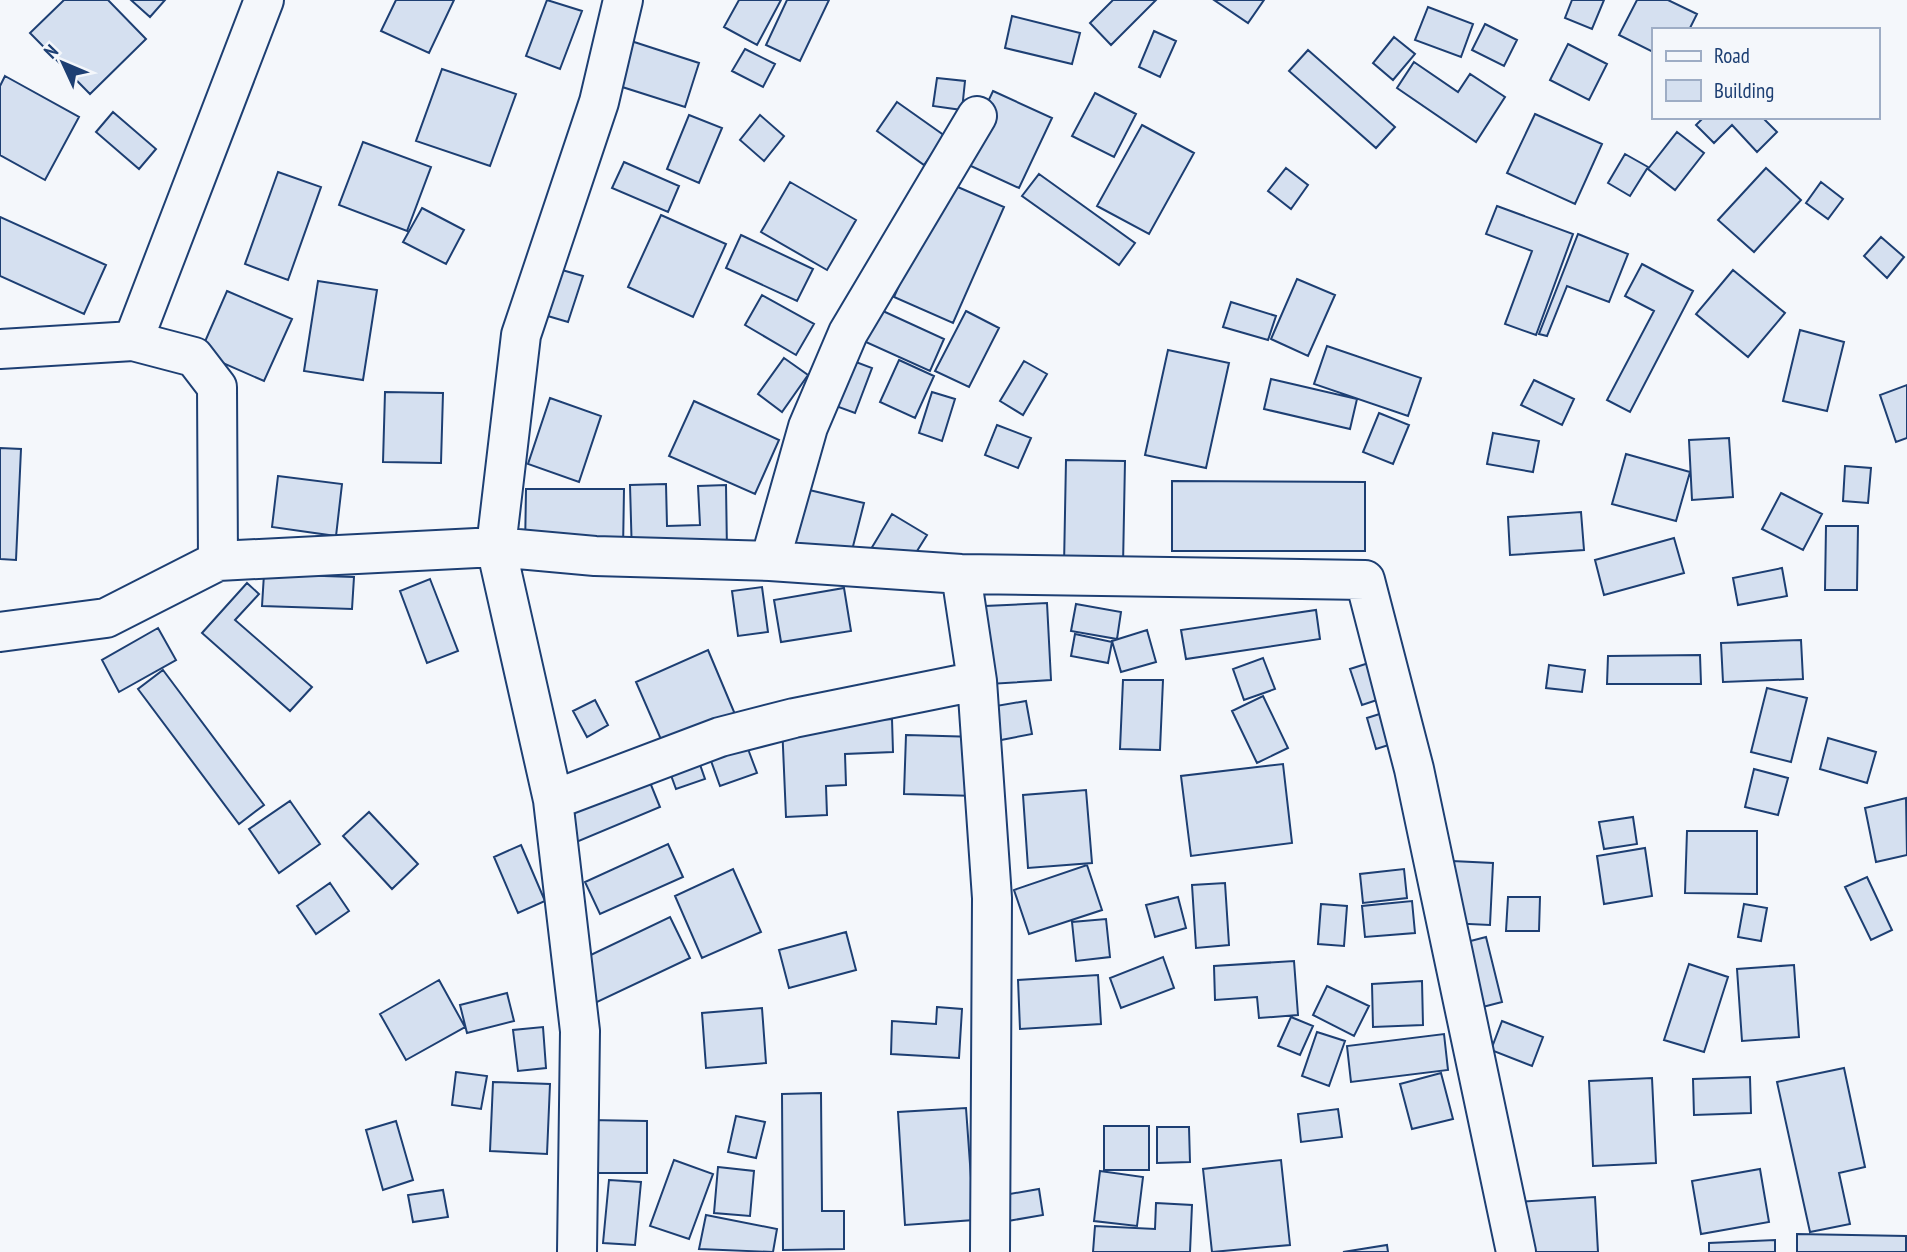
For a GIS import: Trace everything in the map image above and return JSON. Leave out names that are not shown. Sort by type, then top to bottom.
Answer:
[{"type":"street","points":[[132,341],[264,0]]},
{"type":"street","points":[[577,1252],[580,1031],[553,800],[496,547],[521,335],[599,103],[623,0]]},
{"type":"street","points":[[771,561],[808,427],[848,333],[977,116]]},
{"type":"street","points":[[0,349],[132,341],[194,357],[217,387],[218,561]]},
{"type":"street","points":[[0,632],[106,618],[218,561],[496,547],[595,556],[771,561],[961,574],[1365,580],[1414,769],[1516,1252]]},
{"type":"street","points":[[961,574],[977,681],[992,898],[989,1252]]},
{"type":"street","points":[[553,800],[720,737],[794,718],[977,681]]},
{"type":"building","points":[[64,0],[108,0],[146,39],[90,94],[30,33]]},
{"type":"building","points":[[131,0],[165,0],[150,17]]},
{"type":"building","points":[[396,0],[454,0],[429,53],[381,31]]},
{"type":"building","points":[[547,0],[582,11],[560,69],[526,56]]},
{"type":"building","points":[[739,0],[781,0],[757,45],[724,27]]},
{"type":"building","points":[[787,0],[829,0],[800,61],[766,45]]},
{"type":"building","points":[[1113,0],[1156,0],[1111,45],[1090,23]]},
{"type":"building","points":[[1214,0],[1264,0],[1248,23]]},
{"type":"building","points":[[1572,0],[1604,0],[1592,29],[1565,18]]},
{"type":"building","points":[[1637,0],[1668,0],[1697,14],[1690,28],[1652,28],[1652,52],[1619,35]]},
{"type":"building","points":[[1428,7],[1473,24],[1461,57],[1415,40]]},
{"type":"building","points":[[1012,16],[1080,33],[1072,64],[1005,48]]},
{"type":"building","points":[[1485,24],[1517,40],[1504,66],[1472,50]]},
{"type":"building","points":[[1154,31],[1176,41],[1160,77],[1139,67]]},
{"type":"building","points":[[1394,37],[1415,54],[1393,80],[1373,63]]},
{"type":"building","points":[[631,41],[699,63],[685,107],[616,85]]},
{"type":"building","points":[[1568,44],[1607,64],[1589,100],[1550,80]]},
{"type":"building","points":[[745,49],[775,64],[763,87],[732,71]]},
{"type":"building","points":[[1308,50],[1395,127],[1376,148],[1289,71]]},
{"type":"building","points":[[1414,62],[1458,92],[1470,74],[1505,97],[1476,142],[1397,88]]},
{"type":"building","points":[[442,69],[516,94],[490,166],[416,141]]},
{"type":"building","points":[[5,76],[79,117],[45,180],[0,155],[0,86]]},
{"type":"building","points":[[937,78],[965,81],[962,110],[933,106]]},
{"type":"building","points":[[993,91],[1052,118],[1019,188],[960,161]]},
{"type":"building","points":[[1095,93],[1136,114],[1114,157],[1072,136]]},
{"type":"building","points":[[897,102],[945,136],[924,165],[877,131]]},
{"type":"building","points":[[113,112],[156,149],[139,169],[96,132]]},
{"type":"building","points":[[1535,114],[1602,144],[1575,204],[1507,173]]},
{"type":"building","points":[[689,115],[722,128],[699,183],[667,169]]},
{"type":"building","points":[[760,115],[784,136],[764,161],[740,140]]},
{"type":"building","points":[[1702,119],[1764,119],[1777,132],[1757,152],[1732,125],[1714,143],[1696,125]]},
{"type":"building","points":[[1142,125],[1194,153],[1149,234],[1097,206]]},
{"type":"building","points":[[1677,132],[1704,153],[1675,190],[1648,169]]},
{"type":"building","points":[[363,142],[431,167],[407,231],[339,205]]},
{"type":"building","points":[[1625,154],[1648,167],[1630,196],[1608,183]]},
{"type":"building","points":[[624,162],[679,186],[668,212],[612,188]]},
{"type":"building","points":[[1286,168],[1308,185],[1291,209],[1268,191]]},
{"type":"building","points":[[1766,168],[1801,200],[1754,252],[1718,220]]},
{"type":"building","points":[[278,172],[321,187],[288,280],[245,264]]},
{"type":"building","points":[[1039,174],[1135,243],[1119,265],[1022,196]]},
{"type":"building","points":[[944,181],[1004,207],[953,323],[894,297]]},
{"type":"building","points":[[790,182],[856,220],[827,270],[761,232]]},
{"type":"building","points":[[1821,182],[1843,199],[1828,219],[1806,203]]},
{"type":"building","points":[[1497,206],[1573,234],[1536,335],[1505,324],[1532,251],[1486,234]]},
{"type":"building","points":[[422,208],[464,230],[446,264],[403,242]]},
{"type":"building","points":[[661,215],[726,244],[693,317],[628,287]]},
{"type":"building","points":[[0,217],[106,265],[84,314],[0,276]]},
{"type":"building","points":[[1578,234],[1628,254],[1609,302],[1567,286],[1547,336],[1539,334]]},
{"type":"building","points":[[741,235],[813,269],[797,301],[726,268]]},
{"type":"building","points":[[1881,237],[1904,257],[1887,278],[1864,256]]},
{"type":"building","points":[[1642,264],[1693,291],[1630,412],[1607,400],[1654,311],[1625,296]]},
{"type":"building","points":[[555,268],[583,276],[568,322],[541,314]]},
{"type":"building","points":[[1733,270],[1785,313],[1748,357],[1696,314]]},
{"type":"building","points":[[1297,279],[1335,295],[1308,356],[1271,339]]},
{"type":"building","points":[[318,281],[377,290],[363,380],[304,371]]},
{"type":"building","points":[[227,291],[292,319],[264,381],[200,353]]},
{"type":"building","points":[[762,295],[814,324],[796,355],[745,325]]},
{"type":"building","points":[[1231,302],[1276,316],[1268,340],[1223,327]]},
{"type":"building","points":[[872,306],[944,339],[930,371],[857,338]]},
{"type":"building","points":[[966,311],[999,328],[969,387],[935,371]]},
{"type":"building","points":[[1800,330],[1844,342],[1827,411],[1783,401]]},
{"type":"building","points":[[1327,346],[1421,378],[1408,416],[1314,384]]},
{"type":"building","points":[[1168,350],[1229,363],[1206,468],[1145,455]]},
{"type":"building","points":[[832,353],[872,368],[855,413],[814,398]]},
{"type":"building","points":[[784,358],[808,375],[782,412],[758,394]]},
{"type":"building","points":[[899,360],[934,376],[915,418],[880,402]]},
{"type":"building","points":[[1024,361],[1047,374],[1023,415],[1000,401]]},
{"type":"building","points":[[1271,379],[1357,399],[1350,429],[1264,409]]},
{"type":"building","points":[[1534,380],[1574,399],[1562,425],[1521,405]]},
{"type":"building","points":[[1907,385],[1907,438],[1896,442],[1880,395]]},
{"type":"building","points":[[385,392],[443,393],[441,463],[383,462]]},
{"type":"building","points":[[932,392],[955,399],[942,441],[919,433]]},
{"type":"building","points":[[550,398],[601,416],[579,482],[528,464]]},
{"type":"building","points":[[694,401],[779,440],[755,494],[669,456]]},
{"type":"building","points":[[1379,413],[1409,425],[1393,464],[1363,452]]},
{"type":"building","points":[[997,425],[1031,438],[1018,468],[985,455]]},
{"type":"building","points":[[1493,433],[1539,441],[1533,472],[1487,464]]},
{"type":"building","points":[[1729,438],[1733,497],[1692,500],[1689,440]]},
{"type":"building","points":[[0,448],[21,449],[16,560],[0,559]]},
{"type":"building","points":[[1626,454],[1690,472],[1676,521],[1612,504]]},
{"type":"building","points":[[1066,460],[1125,461],[1123,566],[1064,566]]},
{"type":"building","points":[[1845,466],[1871,468],[1868,503],[1843,501]]},
{"type":"building","points":[[278,476],[342,484],[336,536],[272,527]]},
{"type":"building","points":[[1172,481],[1365,482],[1365,551],[1172,551]]},
{"type":"building","points":[[666,484],[667,526],[700,525],[698,486],[726,485],[727,552],[632,556],[630,485]]},
{"type":"building","points":[[784,484],[864,503],[848,566],[768,547]]},
{"type":"building","points":[[526,489],[624,489],[623,551],[525,550]]},
{"type":"building","points":[[1781,493],[1822,514],[1803,550],[1762,529]]},
{"type":"building","points":[[1581,512],[1584,550],[1510,555],[1508,517]]},
{"type":"building","points":[[892,514],[927,535],[902,575],[868,554]]},
{"type":"building","points":[[1826,526],[1858,526],[1857,590],[1825,590]]},
{"type":"building","points":[[1674,538],[1684,573],[1604,595],[1595,560]]},
{"type":"building","points":[[1782,568],[1787,596],[1738,605],[1733,578]]},
{"type":"building","points":[[264,574],[354,577],[352,609],[262,606]]},
{"type":"building","points":[[430,579],[458,651],[427,663],[400,591]]},
{"type":"building","points":[[247,583],[259,594],[235,620],[312,687],[290,711],[202,633]]},
{"type":"building","points":[[762,587],[768,632],[738,636],[732,591]]},
{"type":"building","points":[[844,588],[851,631],[781,642],[774,600]]},
{"type":"building","points":[[1047,603],[1051,680],[989,684],[985,606]]},
{"type":"building","points":[[1076,604],[1121,612],[1117,639],[1071,631]]},
{"type":"building","points":[[1316,610],[1320,639],[1186,659],[1181,630]]},
{"type":"building","points":[[158,628],[176,660],[119,692],[102,660]]},
{"type":"building","points":[[1147,630],[1156,662],[1121,672],[1112,641]]},
{"type":"building","points":[[1075,634],[1112,642],[1108,663],[1071,656]]},
{"type":"building","points":[[1801,640],[1803,679],[1723,682],[1721,643]]},
{"type":"building","points":[[708,650],[737,719],[666,751],[636,682]]},
{"type":"building","points":[[1700,655],[1701,684],[1607,684],[1608,656]]},
{"type":"building","points":[[1263,658],[1275,689],[1244,700],[1233,669]]},
{"type":"building","points":[[1378,660],[1389,696],[1362,705],[1350,669]]},
{"type":"building","points":[[1549,665],[1585,670],[1582,692],[1546,688]]},
{"type":"building","points":[[163,670],[264,805],[239,824],[138,689]]},
{"type":"building","points":[[1123,680],[1163,680],[1160,750],[1120,749]]},
{"type":"building","points":[[1767,688],[1807,698],[1791,762],[1751,752]]},
{"type":"building","points":[[1263,696],[1288,748],[1257,763],[1232,711]]},
{"type":"building","points":[[595,700],[608,725],[587,737],[573,711]]},
{"type":"building","points":[[1026,701],[1032,734],[1001,740],[996,706]]},
{"type":"building","points":[[1389,711],[1398,742],[1376,749],[1367,718]]},
{"type":"building","points":[[892,719],[893,752],[845,754],[846,785],[826,786],[827,815],[786,817],[782,724]]},
{"type":"building","points":[[742,733],[757,773],[720,786],[706,747]]},
{"type":"building","points":[[906,735],[978,737],[976,796],[904,794]]},
{"type":"building","points":[[1828,738],[1876,752],[1867,783],[1820,769]]},
{"type":"building","points":[[697,756],[705,779],[676,789],[668,767]]},
{"type":"building","points":[[1283,764],[1292,843],[1191,856],[1181,776]]},
{"type":"building","points":[[1754,769],[1788,778],[1778,815],[1745,807]]},
{"type":"building","points":[[647,775],[660,807],[574,843],[560,811]]},
{"type":"building","points":[[1086,790],[1092,863],[1028,868],[1023,795]]},
{"type":"building","points":[[1906,798],[1907,855],[1876,862],[1865,808]]},
{"type":"building","points":[[290,801],[320,844],[279,873],[249,829]]},
{"type":"building","points":[[369,812],[418,864],[392,889],[343,836]]},
{"type":"building","points":[[1633,817],[1637,844],[1604,849],[1599,822]]},
{"type":"building","points":[[1687,831],[1757,831],[1757,894],[1685,893]]},
{"type":"building","points":[[668,844],[683,877],[600,914],[585,882]]},
{"type":"building","points":[[521,845],[545,901],[518,913],[494,857]]},
{"type":"building","points":[[1645,848],[1652,896],[1604,904],[1597,856]]},
{"type":"building","points":[[1452,861],[1493,863],[1490,925],[1448,923]]},
{"type":"building","points":[[1087,865],[1102,910],[1029,934],[1014,890]]},
{"type":"building","points":[[733,869],[761,932],[702,958],[675,896]]},
{"type":"building","points":[[1404,869],[1407,898],[1363,903],[1360,874]]},
{"type":"building","points":[[1867,877],[1892,930],[1871,940],[1845,887]]},
{"type":"building","points":[[330,883],[349,911],[316,934],[297,906]]},
{"type":"building","points":[[1225,883],[1229,945],[1196,948],[1192,885]]},
{"type":"building","points":[[1178,897],[1186,928],[1155,937],[1146,905]]},
{"type":"building","points":[[1508,897],[1540,897],[1539,931],[1506,931]]},
{"type":"building","points":[[1412,901],[1415,933],[1365,937],[1362,906]]},
{"type":"building","points":[[1321,904],[1347,906],[1344,946],[1318,944]]},
{"type":"building","points":[[1744,904],[1767,908],[1761,941],[1738,937]]},
{"type":"building","points":[[670,917],[690,958],[595,1003],[576,962]]},
{"type":"building","points":[[1106,919],[1110,957],[1076,961],[1072,922]]},
{"type":"building","points":[[846,932],[856,970],[789,988],[779,950]]},
{"type":"building","points":[[1486,937],[1502,1002],[1471,1010],[1455,945]]},
{"type":"building","points":[[1163,957],[1174,988],[1121,1008],[1110,978]]},
{"type":"building","points":[[1294,961],[1298,1015],[1259,1018],[1257,997],[1215,1000],[1214,966]]},
{"type":"building","points":[[1689,964],[1728,977],[1704,1052],[1664,1040]]},
{"type":"building","points":[[1794,965],[1799,1037],[1742,1041],[1737,969]]},
{"type":"building","points":[[1098,975],[1101,1024],[1020,1029],[1018,980]]},
{"type":"building","points":[[439,980],[465,1027],[406,1060],[380,1014]]},
{"type":"building","points":[[1422,981],[1423,1025],[1373,1027],[1372,984]]},
{"type":"building","points":[[1327,986],[1369,1006],[1354,1036],[1313,1015]]},
{"type":"building","points":[[507,993],[514,1021],[467,1033],[460,1005]]},
{"type":"building","points":[[937,1007],[962,1009],[959,1058],[891,1054],[892,1021],[936,1024]]},
{"type":"building","points":[[762,1008],[766,1063],[706,1068],[702,1013]]},
{"type":"building","points":[[1291,1017],[1313,1026],[1300,1055],[1278,1046]]},
{"type":"building","points":[[1502,1021],[1543,1037],[1532,1066],[1491,1050]]},
{"type":"building","points":[[543,1027],[546,1068],[518,1071],[513,1030]]},
{"type":"building","points":[[1317,1032],[1345,1041],[1329,1086],[1302,1076]]},
{"type":"building","points":[[1444,1034],[1448,1070],[1351,1082],[1347,1046]]},
{"type":"building","points":[[1844,1068],[1865,1167],[1839,1173],[1850,1224],[1810,1232],[1777,1082]]},
{"type":"building","points":[[456,1072],[487,1076],[481,1109],[452,1105]]},
{"type":"building","points":[[1441,1073],[1453,1119],[1412,1129],[1400,1084]]},
{"type":"building","points":[[1750,1077],[1751,1113],[1694,1115],[1693,1079]]},
{"type":"building","points":[[1652,1078],[1656,1163],[1593,1166],[1589,1081]]},
{"type":"building","points":[[493,1082],[550,1084],[547,1154],[490,1151]]},
{"type":"building","points":[[821,1093],[822,1211],[844,1211],[844,1249],[783,1250],[782,1094]]},
{"type":"building","points":[[966,1108],[974,1220],[905,1225],[898,1112]]},
{"type":"building","points":[[1338,1109],[1342,1137],[1301,1142],[1298,1114]]},
{"type":"building","points":[[736,1116],[765,1122],[756,1158],[728,1152]]},
{"type":"building","points":[[588,1120],[647,1121],[647,1173],[587,1173]]},
{"type":"building","points":[[396,1121],[413,1180],[383,1190],[366,1130]]},
{"type":"building","points":[[1104,1126],[1149,1126],[1149,1170],[1104,1170]]},
{"type":"building","points":[[1157,1127],[1189,1127],[1190,1162],[1157,1163]]},
{"type":"building","points":[[674,1160],[713,1174],[689,1239],[650,1226]]},
{"type":"building","points":[[1281,1160],[1290,1245],[1212,1252],[1203,1169]]},
{"type":"building","points":[[718,1167],[754,1171],[750,1216],[714,1213]]},
{"type":"building","points":[[1760,1169],[1769,1222],[1701,1234],[1692,1181]]},
{"type":"building","points":[[1100,1171],[1143,1177],[1137,1226],[1094,1221]]},
{"type":"building","points":[[609,1180],[641,1182],[635,1245],[603,1243]]},
{"type":"building","points":[[1039,1189],[1043,1215],[1008,1221],[1004,1195]]},
{"type":"building","points":[[443,1190],[448,1217],[413,1222],[408,1195]]},
{"type":"building","points":[[1595,1197],[1598,1252],[1521,1252],[1518,1202]]},
{"type":"building","points":[[1156,1203],[1192,1205],[1190,1252],[1093,1252],[1095,1226],[1155,1229]]},
{"type":"building","points":[[706,1215],[777,1229],[773,1252],[699,1249]]},
{"type":"building","points":[[1797,1234],[1906,1236],[1906,1252],[1797,1252]]},
{"type":"building","points":[[1775,1240],[1775,1252],[1709,1252],[1709,1243]]},
{"type":"building","points":[[1387,1245],[1388,1252],[1343,1252]]}]
